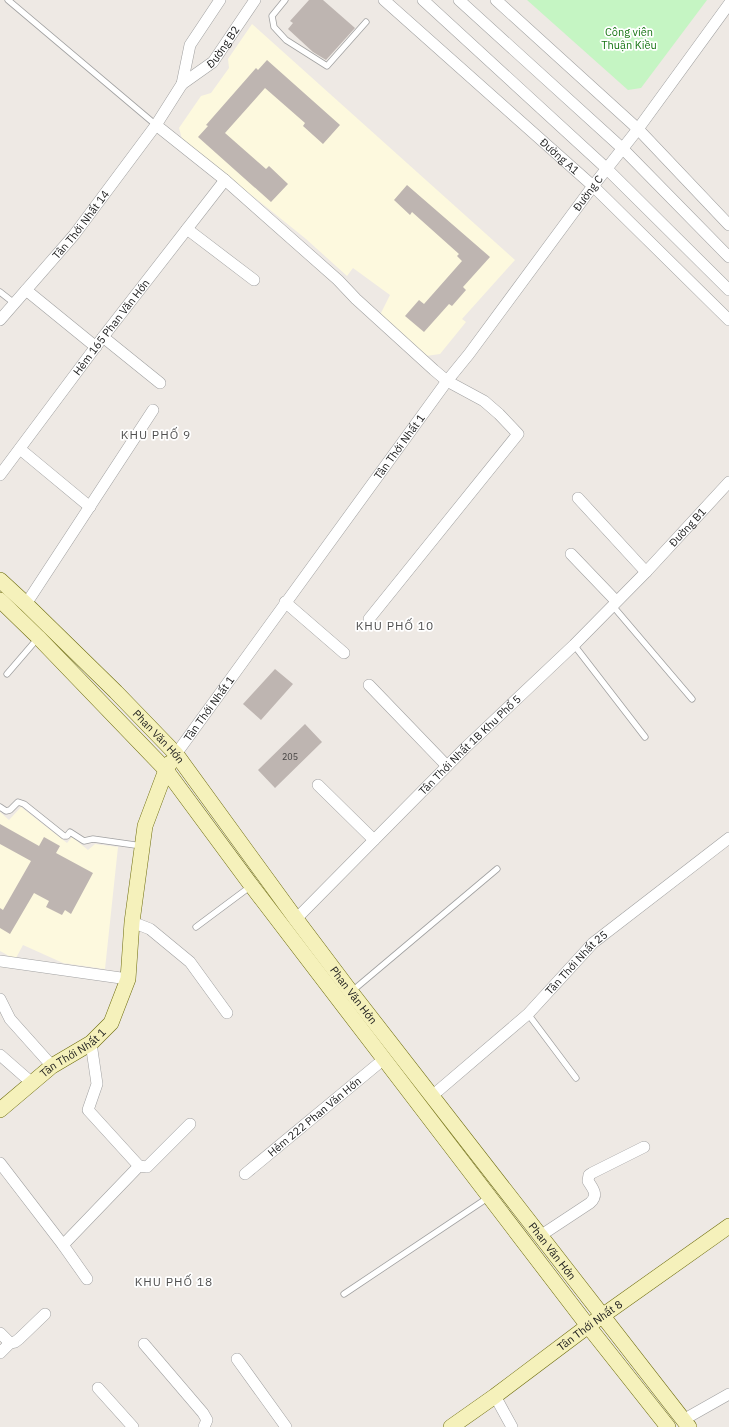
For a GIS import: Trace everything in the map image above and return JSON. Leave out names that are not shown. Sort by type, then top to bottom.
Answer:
[{"type":"main road","name":"Phan Văn Hớn","points":[[0,580],[116,692],[176,754],[351,992],[686,1423]]},
{"type":"main road","name":"Phan Văn Hớn","points":[[0,600],[38,637],[166,770],[251,885],[588,1326],[668,1427]]},
{"type":"main road","name":"Tân Thới Nhất 1","points":[[0,1110],[52,1066],[91,1044],[111,1023],[128,979],[132,922],[145,826],[166,770],[176,754]]},
{"type":"main road","name":"Tân Thới Nhất 8","points":[[451,1427],[588,1326],[729,1226]]},
{"type":"street","name":"Đường B2","points":[[156,125],[182,84],[190,44],[220,0]]},
{"type":"street","name":"Đường B2","points":[[182,84],[213,62],[254,0]]},
{"type":"street","name":"Đường A1","points":[[384,0],[592,186],[729,320]]},
{"type":"street","points":[[423,0],[606,168],[729,290]]},
{"type":"street","points":[[459,0],[623,149],[729,257]]},
{"type":"street","points":[[496,0],[638,129],[729,226]]},
{"type":"street","name":"Đường C","points":[[447,381],[474,348],[592,186],[638,129],[729,4]]},
{"type":"street","points":[[156,125],[225,180],[338,280],[356,299],[447,381],[484,401],[518,434],[369,619]]},
{"type":"street","name":"Tân Thới Nhất 14","points":[[0,320],[74,235],[156,125]]},
{"type":"street","name":"Hẻm 165 Phan Văn Hớn","points":[[0,474],[103,337],[225,180]]},
{"type":"street","points":[[187,229],[254,280]]},
{"type":"street","points":[[26,290],[96,347]]},
{"type":"street","points":[[103,337],[160,383]]},
{"type":"street","name":"Tân Thới Nhất 1","points":[[176,754],[447,381]]},
{"type":"street","points":[[26,604],[153,410]]},
{"type":"street","points":[[20,449],[90,507]]},
{"type":"street","name":"Đường B1","points":[[646,572],[729,482]]},
{"type":"street","points":[[578,498],[646,572]]},
{"type":"street","points":[[571,554],[614,603]]},
{"type":"street","name":"Tân Thới Nhất 1B Khu Phố 5","points":[[296,919],[447,766],[574,645],[646,572]]},
{"type":"street","points":[[285,602],[344,653]]},
{"type":"street","points":[[369,685],[447,766]]},
{"type":"street","points":[[318,785],[374,840]]},
{"type":"street","name":"Tân Thới Nhất 25","points":[[432,1096],[528,1014],[593,944],[729,838]]},
{"type":"street","points":[[132,922],[150,929],[190,962],[227,1013]]},
{"type":"street","points":[[0,961],[128,979]]},
{"type":"street","points":[[0,1000],[10,1018],[52,1066]]},
{"type":"street","points":[[91,1044],[97,1084],[88,1110],[139,1166],[147,1167],[190,1124]]},
{"type":"street","points":[[0,1055],[32,1083]]},
{"type":"street","name":"Hẻm 222 Phan Văn Hớn","points":[[245,1174],[384,1059]]},
{"type":"street","points":[[540,1236],[595,1198],[595,1193],[588,1181],[589,1175],[592,1172],[644,1147]]},
{"type":"street","points":[[0,1163],[87,1279]]},
{"type":"street","points":[[63,1245],[139,1166]]},
{"type":"street","points":[[0,1353],[10,1343],[15,1342],[45,1314]]},
{"type":"street","points":[[0,1333],[10,1343]]},
{"type":"street","points":[[144,1344],[203,1414],[207,1420],[204,1427]]},
{"type":"street","points":[[237,1359],[286,1427]]},
{"type":"street","points":[[98,1388],[133,1427]]},
{"type":"street","points":[[686,1423],[729,1394]]},
{"type":"street","points":[[495,1396],[512,1427]]},
{"type":"lane","points":[[8,0],[156,125]]},
{"type":"lane","points":[[285,0],[272,16],[274,27],[286,40],[327,66],[366,22]]},
{"type":"lane","points":[[0,292],[14,303]]},
{"type":"lane","points":[[614,603],[692,699]]},
{"type":"lane","points":[[7,674],[38,637]]},
{"type":"lane","points":[[574,645],[645,737]]},
{"type":"lane","points":[[0,807],[10,810],[18,802],[24,804],[64,836],[67,836],[70,832],[72,832],[84,841],[93,840],[142,846]]},
{"type":"lane","points":[[351,992],[497,869]]},
{"type":"lane","points":[[196,927],[251,885]]},
{"type":"lane","points":[[528,1014],[576,1078]]},
{"type":"lane","points":[[344,1294],[490,1197]]},
{"type":"shaded area","points":[[252,24],[515,260],[462,319],[466,322],[440,354],[426,356],[380,315],[390,295],[353,268],[347,276],[306,239],[182,139],[179,128],[201,96],[211,93],[229,68],[228,59]]},
{"type":"shaded area","points":[[21,807],[67,843],[72,837],[88,850],[95,844],[118,847],[105,969],[63,963],[23,945],[16,958],[0,951],[0,812],[9,820]]},
{"type":"green space","name":"Công viên Thuận Kiều","points":[[527,0],[707,0],[641,88],[628,90]]},
{"type":"building","points":[[309,0],[323,0],[355,28],[326,60],[313,52],[288,29],[293,23],[290,21]]},
{"type":"building","points":[[267,60],[340,125],[323,144],[303,126],[305,123],[265,88],[225,133],[266,169],[269,166],[288,184],[271,202],[198,137],[208,126],[206,125],[256,68],[258,70]]},
{"type":"building","points":[[407,185],[490,257],[463,287],[466,290],[452,306],[449,304],[424,332],[405,316],[419,300],[424,304],[462,261],[457,256],[459,254],[412,212],[410,215],[394,200]]},
{"type":"building","points":[[275,669],[293,684],[261,720],[243,704]]},
{"type":"building","points":[[305,724],[322,742],[275,788],[258,770]]},
{"type":"building","points":[[0,824],[39,846],[44,837],[60,846],[56,853],[93,873],[71,914],[65,910],[62,915],[46,907],[49,901],[34,893],[10,934],[0,928],[0,908],[3,910],[31,861],[0,844]]},
{"type":"district","name":"KHU PHỐ 9","points":[[156,434]]},
{"type":"district","name":"KHU PHỐ 10","points":[[395,625]]},
{"type":"district","name":"KHU PHỐ 18","points":[[174,1281]]}]
